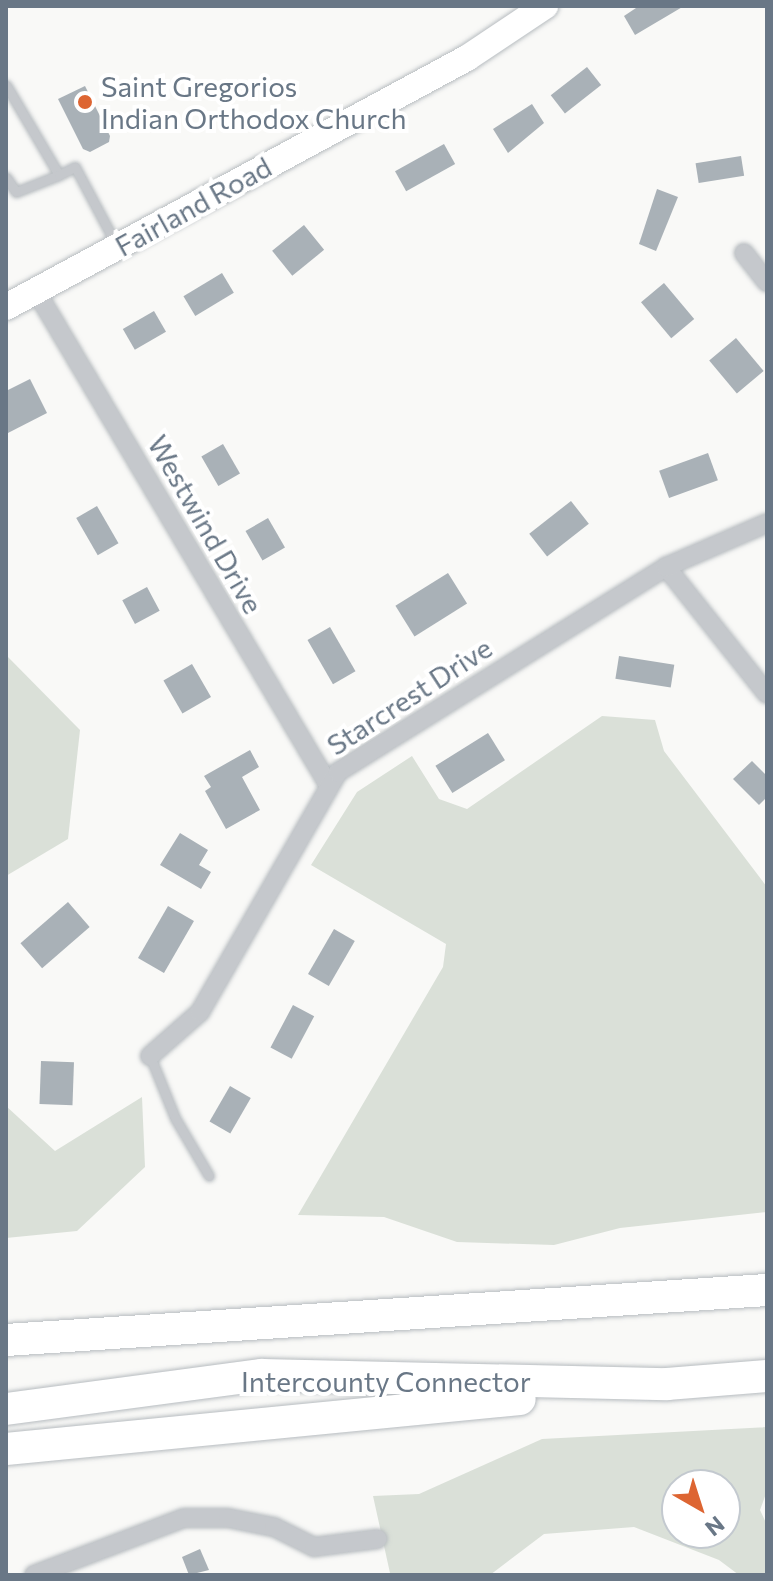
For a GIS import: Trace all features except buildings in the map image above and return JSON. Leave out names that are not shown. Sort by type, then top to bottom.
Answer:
[{"type":"highway","name":"Intercounty Connector","points":[[6,1340],[208,1324],[767,1290]]},
{"type":"highway","points":[[6,1321],[208,1324]]},
{"type":"highway","name":"Intercounty Connector","points":[[6,1409],[262,1375],[667,1384],[767,1376]]},
{"type":"highway","points":[[6,1449],[667,1384]]},
{"type":"main road","name":"Fairland Road","points":[[6,307],[467,58],[545,6]]},
{"type":"street","points":[[744,253],[767,282]]},
{"type":"street","name":"Westwind Drive","points":[[36,291],[328,784]]},
{"type":"street","name":"Starcrest Drive","points":[[150,1056],[200,1012],[328,784],[393,734],[666,567],[767,523]]},
{"type":"street","points":[[666,567],[767,694]]},
{"type":"street","points":[[34,1575],[184,1518],[228,1518],[274,1527],[314,1547],[377,1539]]},
{"type":"lane","points":[[6,85],[59,175]]},
{"type":"lane","points":[[6,177],[10,194],[75,167],[118,247]]},
{"type":"lane","points":[[150,1056],[175,1118],[209,1176]]},
{"type":"shaded area","points":[[6,655],[80,730],[68,839],[6,876]]},
{"type":"shaded area","points":[[602,716],[655,720],[664,751],[767,887],[767,1212],[620,1228],[554,1245],[457,1242],[384,1217],[298,1215],[443,967],[446,944],[311,865],[357,792],[412,756],[439,799],[467,809]]},
{"type":"shaded area","points":[[142,1097],[145,1167],[77,1231],[6,1238],[6,1106],[55,1151]]},
{"type":"shaded area","points":[[767,1427],[767,1491],[760,1510],[767,1525],[767,1575],[739,1575],[719,1560],[691,1549],[741,1549],[741,1469],[661,1469],[661,1537],[634,1527],[544,1534],[490,1575],[390,1573],[373,1496],[419,1494],[542,1439]]},
{"type":"place","name":"Saint Gregorios Indian Orthodox Church","points":[[85,102]]}]
